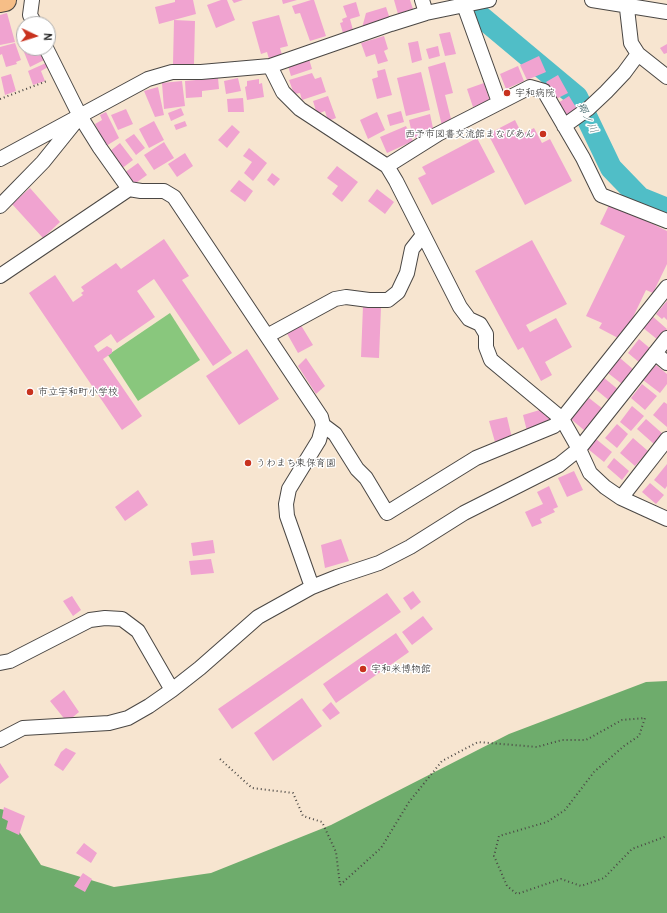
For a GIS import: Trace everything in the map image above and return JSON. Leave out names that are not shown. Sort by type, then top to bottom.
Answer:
[{"type":"highway","points":[[0,1],[5,0]]},
{"type":"street","points":[[31,16],[32,0]]},
{"type":"street","points":[[0,159],[148,79],[172,72],[201,72],[270,66],[391,24],[424,7],[464,5],[489,0]]},
{"type":"street","points":[[592,0],[627,3],[667,12]]},
{"type":"street","points":[[627,3],[631,43],[638,54],[667,77]]},
{"type":"street","points":[[464,5],[499,102]]},
{"type":"street","points":[[564,126],[589,108],[606,92],[624,73],[638,54]]},
{"type":"street","points":[[50,56],[80,116],[100,148],[130,189],[141,191],[164,191],[174,198],[321,417],[323,425],[319,440],[289,489],[286,504],[287,516],[312,588]]},
{"type":"street","points":[[270,66],[283,92],[300,109],[387,166],[460,307],[469,319],[480,324],[486,334],[486,347],[491,360],[562,418],[590,473],[605,487],[621,498],[667,520]]},
{"type":"street","points":[[387,166],[438,134],[530,87],[544,91],[583,158],[601,194],[667,221]]},
{"type":"street","points":[[0,206],[43,162],[80,116]]},
{"type":"street","points":[[0,276],[130,189]]},
{"type":"street","points":[[267,336],[335,299],[346,297],[369,300],[388,300],[398,292],[406,273],[412,249],[422,235]]},
{"type":"street","points":[[323,425],[335,434],[357,469],[366,478],[387,512],[476,458],[554,426],[667,287]]},
{"type":"street","points":[[0,740],[23,728],[109,723],[128,718],[172,690],[200,668],[258,617],[312,588],[337,577],[379,563],[404,550],[464,513],[559,465],[579,449],[667,338]]},
{"type":"street","points":[[655,353],[667,363]]},
{"type":"street","points":[[621,498],[667,439]]},
{"type":"street","points":[[0,663],[10,661],[90,620],[105,618],[122,619],[138,631],[172,690]]},
{"type":"path","points":[[0,99],[60,76]]},
{"type":"path","points":[[220,759],[252,788],[293,793],[303,816],[322,822],[336,852],[340,885],[381,848],[409,802],[442,761],[478,742],[537,747],[562,740],[586,740],[622,720],[645,718],[639,736],[624,746],[594,772],[565,810],[547,822],[499,836],[494,856],[507,886],[517,894],[561,879],[581,886],[604,878],[632,849],[667,836]]},
{"type":"green space","points":[[170,313],[200,360],[138,401],[108,355]]},
{"type":"green space","points":[[667,681],[667,913],[0,913],[0,809],[5,810],[41,865],[114,887],[211,873],[331,825],[509,734],[646,682]]},
{"type":"building","points":[[175,0],[193,0],[196,14],[159,24],[155,7],[175,2]]},
{"type":"building","points":[[221,0],[227,0],[235,20],[216,28],[207,5]]},
{"type":"building","points":[[232,0],[243,0],[234,3]]},
{"type":"building","points":[[282,0],[297,0],[283,4]]},
{"type":"building","points":[[314,0],[326,36],[310,41],[300,13],[295,14],[292,6]]},
{"type":"building","points":[[394,0],[410,0],[413,9],[398,14]]},
{"type":"building","points":[[356,2],[360,16],[350,19],[353,30],[343,33],[340,23],[343,22],[342,19],[347,17],[343,6]]},
{"type":"building","points":[[386,7],[390,19],[362,28],[366,13]]},
{"type":"building","points":[[7,13],[15,42],[0,45],[0,15]]},
{"type":"building","points":[[279,15],[288,46],[280,48],[282,55],[269,59],[267,52],[261,54],[252,22]]},
{"type":"building","points":[[174,20],[195,21],[194,64],[173,64]]},
{"type":"building","points":[[450,32],[456,54],[445,56],[439,34]]},
{"type":"building","points":[[384,36],[388,49],[384,51],[388,61],[378,64],[375,54],[366,57],[361,43]]},
{"type":"building","points":[[418,41],[422,60],[412,63],[408,43]]},
{"type":"building","points":[[15,43],[16,56],[20,56],[21,60],[16,62],[17,64],[6,67],[2,54],[0,55],[0,47]]},
{"type":"building","points":[[667,44],[667,53],[664,54],[660,48]]},
{"type":"building","points":[[438,46],[440,56],[429,59],[426,49]]},
{"type":"building","points":[[26,56],[42,56],[44,60],[30,67]]},
{"type":"building","points":[[539,56],[546,72],[527,80],[520,65]]},
{"type":"building","points":[[309,59],[312,69],[291,76],[288,66]]},
{"type":"building","points":[[445,62],[453,93],[445,95],[452,123],[442,126],[428,67]]},
{"type":"building","points":[[46,63],[48,67],[41,71],[45,81],[33,85],[28,71]]},
{"type":"building","points":[[518,66],[524,81],[506,89],[500,74]]},
{"type":"building","points":[[385,69],[392,95],[377,99],[372,79],[378,77],[377,71]]},
{"type":"building","points":[[421,72],[430,110],[406,116],[397,78]]},
{"type":"building","points":[[312,73],[315,79],[321,77],[326,92],[302,100],[300,93],[294,94],[289,80]]},
{"type":"building","points":[[11,74],[16,91],[5,95],[1,77]]},
{"type":"building","points":[[558,75],[568,93],[556,99],[546,82]]},
{"type":"building","points":[[218,78],[219,89],[202,91],[202,97],[186,98],[185,81]]},
{"type":"building","points":[[238,78],[241,91],[226,94],[224,81]]},
{"type":"building","points":[[259,79],[259,84],[262,83],[264,97],[247,100],[245,87],[247,86],[247,81]]},
{"type":"building","points":[[182,81],[185,106],[164,109],[162,83]]},
{"type":"building","points":[[484,83],[490,101],[473,107],[467,89]]},
{"type":"building","points":[[158,87],[164,115],[155,117],[144,91]]},
{"type":"building","points":[[328,96],[336,118],[328,121],[325,111],[317,114],[313,101]]},
{"type":"building","points":[[569,96],[577,109],[566,116],[558,103]]},
{"type":"building","points":[[243,98],[244,112],[228,112],[227,99]]},
{"type":"building","points":[[181,108],[184,115],[171,121],[168,113]]},
{"type":"building","points":[[126,109],[133,124],[118,130],[111,115]]},
{"type":"building","points":[[401,111],[404,122],[390,126],[387,115]]},
{"type":"building","points":[[106,112],[119,138],[106,146],[95,124],[102,120],[100,115]]},
{"type":"building","points":[[377,112],[385,130],[368,139],[360,120]]},
{"type":"building","points":[[430,114],[434,133],[413,138],[409,120]]},
{"type":"building","points":[[515,120],[522,134],[534,128],[542,143],[550,139],[572,181],[525,205],[488,134]]},
{"type":"building","points":[[154,121],[164,140],[149,148],[139,129]]},
{"type":"building","points":[[185,121],[187,126],[176,130],[174,125]]},
{"type":"building","points":[[232,125],[240,132],[227,148],[218,140]]},
{"type":"building","points":[[406,126],[413,141],[387,153],[380,137]]},
{"type":"building","points":[[134,134],[145,148],[136,155],[125,140]]},
{"type":"building","points":[[477,138],[495,172],[432,205],[418,178],[426,174],[422,167]]},
{"type":"building","points":[[164,142],[174,158],[154,170],[144,155]]},
{"type":"building","points":[[120,143],[133,160],[121,169],[109,152]]},
{"type":"building","points":[[249,148],[267,163],[253,181],[244,173],[252,162],[243,156]]},
{"type":"building","points":[[185,153],[193,166],[177,177],[168,164]]},
{"type":"building","points":[[138,163],[147,175],[133,185],[124,173]]},
{"type":"building","points":[[337,166],[358,182],[342,202],[332,194],[338,186],[327,178]]},
{"type":"building","points":[[272,173],[280,179],[274,186],[267,180]]},
{"type":"building","points":[[239,180],[253,191],[245,202],[230,191]]},
{"type":"building","points":[[30,188],[60,222],[43,238],[12,204]]},
{"type":"building","points":[[377,189],[394,202],[385,214],[368,201]]},
{"type":"building","points":[[610,203],[667,231],[667,264],[653,293],[646,290],[625,334],[621,332],[618,338],[599,328],[602,323],[586,316],[625,236],[600,224]]},
{"type":"building","points":[[164,239],[189,276],[182,280],[232,353],[213,366],[154,279],[137,291],[155,317],[117,343],[111,334],[94,346],[98,352],[107,346],[112,349],[112,353],[103,359],[142,416],[122,430],[29,293],[55,275],[73,302],[83,295],[81,293],[84,291],[81,287],[116,263],[121,269]]},
{"type":"building","points":[[532,240],[567,304],[526,325],[530,332],[556,318],[572,347],[545,362],[552,375],[541,381],[523,347],[518,350],[475,271]]},
{"type":"building","points":[[667,301],[667,320],[664,317],[662,319],[656,314]]},
{"type":"building","points":[[363,306],[381,307],[379,358],[361,357]]},
{"type":"building","points":[[651,315],[667,329],[658,340],[642,327]]},
{"type":"building","points":[[299,322],[313,345],[298,353],[285,330]]},
{"type":"building","points":[[639,339],[652,350],[640,363],[628,353]]},
{"type":"building","points":[[247,349],[279,399],[239,425],[206,376]]},
{"type":"building","points":[[306,358],[325,386],[316,394],[298,366]]},
{"type":"building","points":[[620,358],[634,370],[622,384],[608,373]]},
{"type":"building","points":[[656,365],[667,374],[667,384],[660,393],[643,380]]},
{"type":"building","points":[[603,377],[620,391],[611,402],[594,388]]},
{"type":"building","points":[[642,384],[657,396],[645,410],[631,398]]},
{"type":"building","points":[[589,398],[603,409],[585,431],[571,419]]},
{"type":"building","points":[[664,402],[667,404],[667,427],[653,415]]},
{"type":"building","points":[[632,406],[644,416],[631,431],[620,422]]},
{"type":"building","points":[[543,409],[545,416],[550,415],[552,424],[527,431],[523,415]]},
{"type":"building","points":[[507,417],[512,438],[495,442],[489,421]]},
{"type":"building","points":[[646,419],[663,434],[654,444],[637,429]]},
{"type":"building","points":[[617,424],[628,434],[617,448],[605,438]]},
{"type":"building","points":[[633,438],[648,451],[635,466],[620,453]]},
{"type":"building","points":[[596,439],[612,452],[604,462],[588,449]]},
{"type":"building","points":[[614,458],[629,471],[622,480],[607,467]]},
{"type":"building","points":[[667,464],[667,486],[665,489],[654,480]]},
{"type":"building","points":[[574,471],[583,490],[567,497],[558,478]]},
{"type":"building","points":[[650,483],[664,495],[656,504],[642,492]]},
{"type":"building","points":[[549,486],[558,507],[553,509],[555,512],[540,519],[542,523],[532,527],[525,512],[543,504],[537,492]]},
{"type":"building","points":[[138,490],[148,505],[125,521],[115,507]]},
{"type":"building","points":[[341,539],[349,561],[325,568],[321,545]]},
{"type":"building","points":[[213,540],[215,553],[193,556],[191,543]]},
{"type":"building","points":[[211,559],[214,573],[191,575],[189,561]]},
{"type":"building","points":[[413,591],[421,602],[411,610],[403,598]]},
{"type":"building","points":[[387,593],[401,612],[232,729],[218,709]]},
{"type":"building","points":[[72,596],[81,610],[73,616],[63,601]]},
{"type":"building","points":[[423,616],[433,629],[412,645],[402,632]]},
{"type":"building","points":[[396,633],[409,652],[336,703],[323,684]]},
{"type":"building","points":[[64,690],[79,712],[67,722],[50,701]]},
{"type":"building","points":[[302,698],[322,726],[273,761],[254,733]]},
{"type":"building","points":[[331,702],[340,713],[330,720],[322,710]]},
{"type":"building","points":[[66,748],[76,753],[63,771],[54,765],[61,752]]},
{"type":"building","points":[[0,763],[9,777],[0,784]]},
{"type":"building","points":[[4,807],[25,816],[19,835],[6,829],[8,821],[2,818]]},
{"type":"building","points":[[84,843],[97,853],[91,863],[76,853]]},
{"type":"building","points":[[83,873],[92,879],[85,892],[74,886]]},
{"type":"waterway","name":"郷ノ川","points":[[461,0],[577,97],[611,168],[640,198],[667,209]]},
{"type":"place","name":"宇和病院","points":[[507,93]]},
{"type":"place","name":"西予市図書交流館まなびあん","points":[[543,134]]},
{"type":"place","name":"市立宇和町小学校","points":[[30,392]]},
{"type":"place","name":"うわまち東保育園","points":[[248,463]]},
{"type":"place","name":"宇和米博物館","points":[[363,669]]}]
